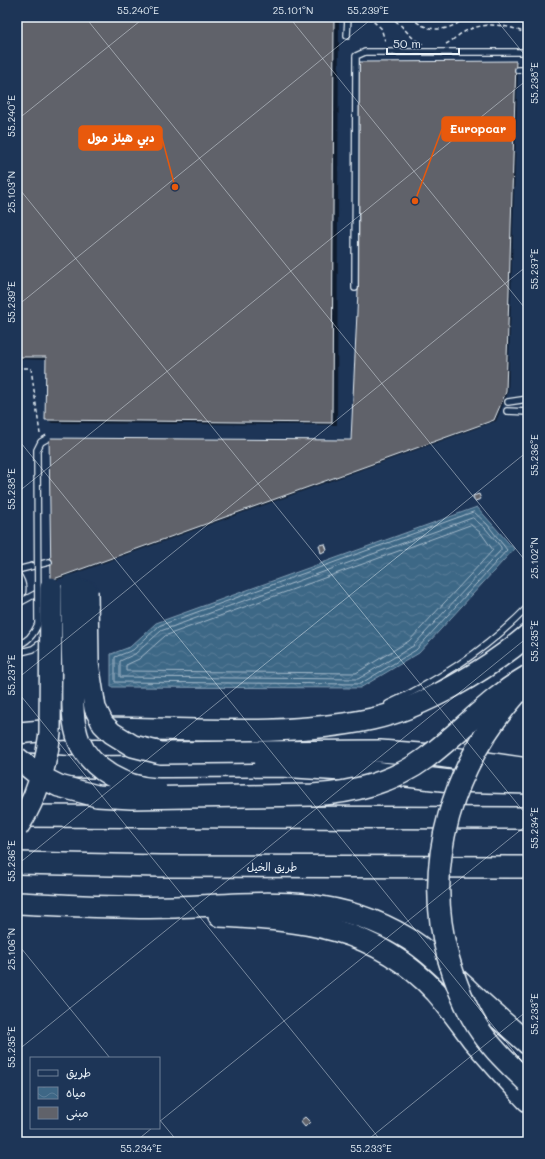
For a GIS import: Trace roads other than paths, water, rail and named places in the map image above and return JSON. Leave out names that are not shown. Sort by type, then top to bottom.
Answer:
[{"type":"highway","points":[[63,588],[88,663],[97,714],[103,724],[112,733],[133,746],[161,753],[380,751],[433,755],[528,769]]},
{"type":"highway","points":[[63,588],[74,716],[79,741],[90,757],[111,776],[131,785],[153,789],[196,791],[228,796]]},
{"type":"highway","points":[[17,828],[36,791],[47,753],[63,588]]},
{"type":"highway","points":[[17,733],[93,728],[268,730],[299,728],[372,719],[400,711],[437,694],[475,672],[526,637]]},
{"type":"highway","points":[[17,758],[42,777],[59,786],[97,796],[131,798],[325,794],[351,790],[396,776],[426,759],[493,701],[528,676]]},
{"type":"highway","points":[[528,681],[490,728],[473,753],[462,776],[444,831],[439,885],[440,916],[444,938],[452,969],[464,1000],[475,1022],[489,1042],[528,1082]]},
{"type":"highway","points":[[17,763],[69,767],[280,766],[373,772],[450,781],[528,784]]},
{"type":"highway","points":[[17,816],[528,818]]},
{"type":"highway","name":"طريق الخيل","points":[[17,863],[160,866],[528,867]]},
{"type":"highway","points":[[17,903],[174,907],[250,903],[307,904],[330,907],[362,916],[403,936],[430,954],[528,1044]]},
{"type":"highway","points":[[174,907],[200,914],[286,919],[308,923],[354,936],[381,949],[407,965],[437,993],[493,1063],[528,1101]]},
{"type":"street","points":[[525,17],[528,20]]},
{"type":"lane","points":[[347,36],[348,17]]},
{"type":"lane","points":[[355,288],[356,56],[365,52],[528,52]]},
{"type":"lane","points":[[518,70],[528,70]]},
{"type":"lane","points":[[508,402],[528,399]]},
{"type":"lane","points":[[507,411],[528,412]]},
{"type":"lane","points":[[17,645],[29,640],[35,633],[38,624],[37,450],[41,442],[48,438]]},
{"type":"lane","points":[[17,570],[49,562]]},
{"type":"lane","points":[[17,574],[22,582],[23,592],[17,604]]},
{"type":"lane","points":[[17,604],[63,588]]},
{"type":"lane","points":[[17,653],[25,652],[41,644],[52,630],[56,621],[63,588]]},
{"type":"lane","points":[[382,707],[426,686],[458,665],[504,630],[528,607]]},
{"type":"lane","points":[[350,722],[372,712]]},
{"type":"water","points":[[477,507],[514,549],[419,653],[360,688],[111,687],[111,654],[130,647],[156,623]]},
{"type":"place","name":"دبي هيلز مول","points":[[175,187]]},
{"type":"place","name":"Europcar","points":[[415,201]]}]
